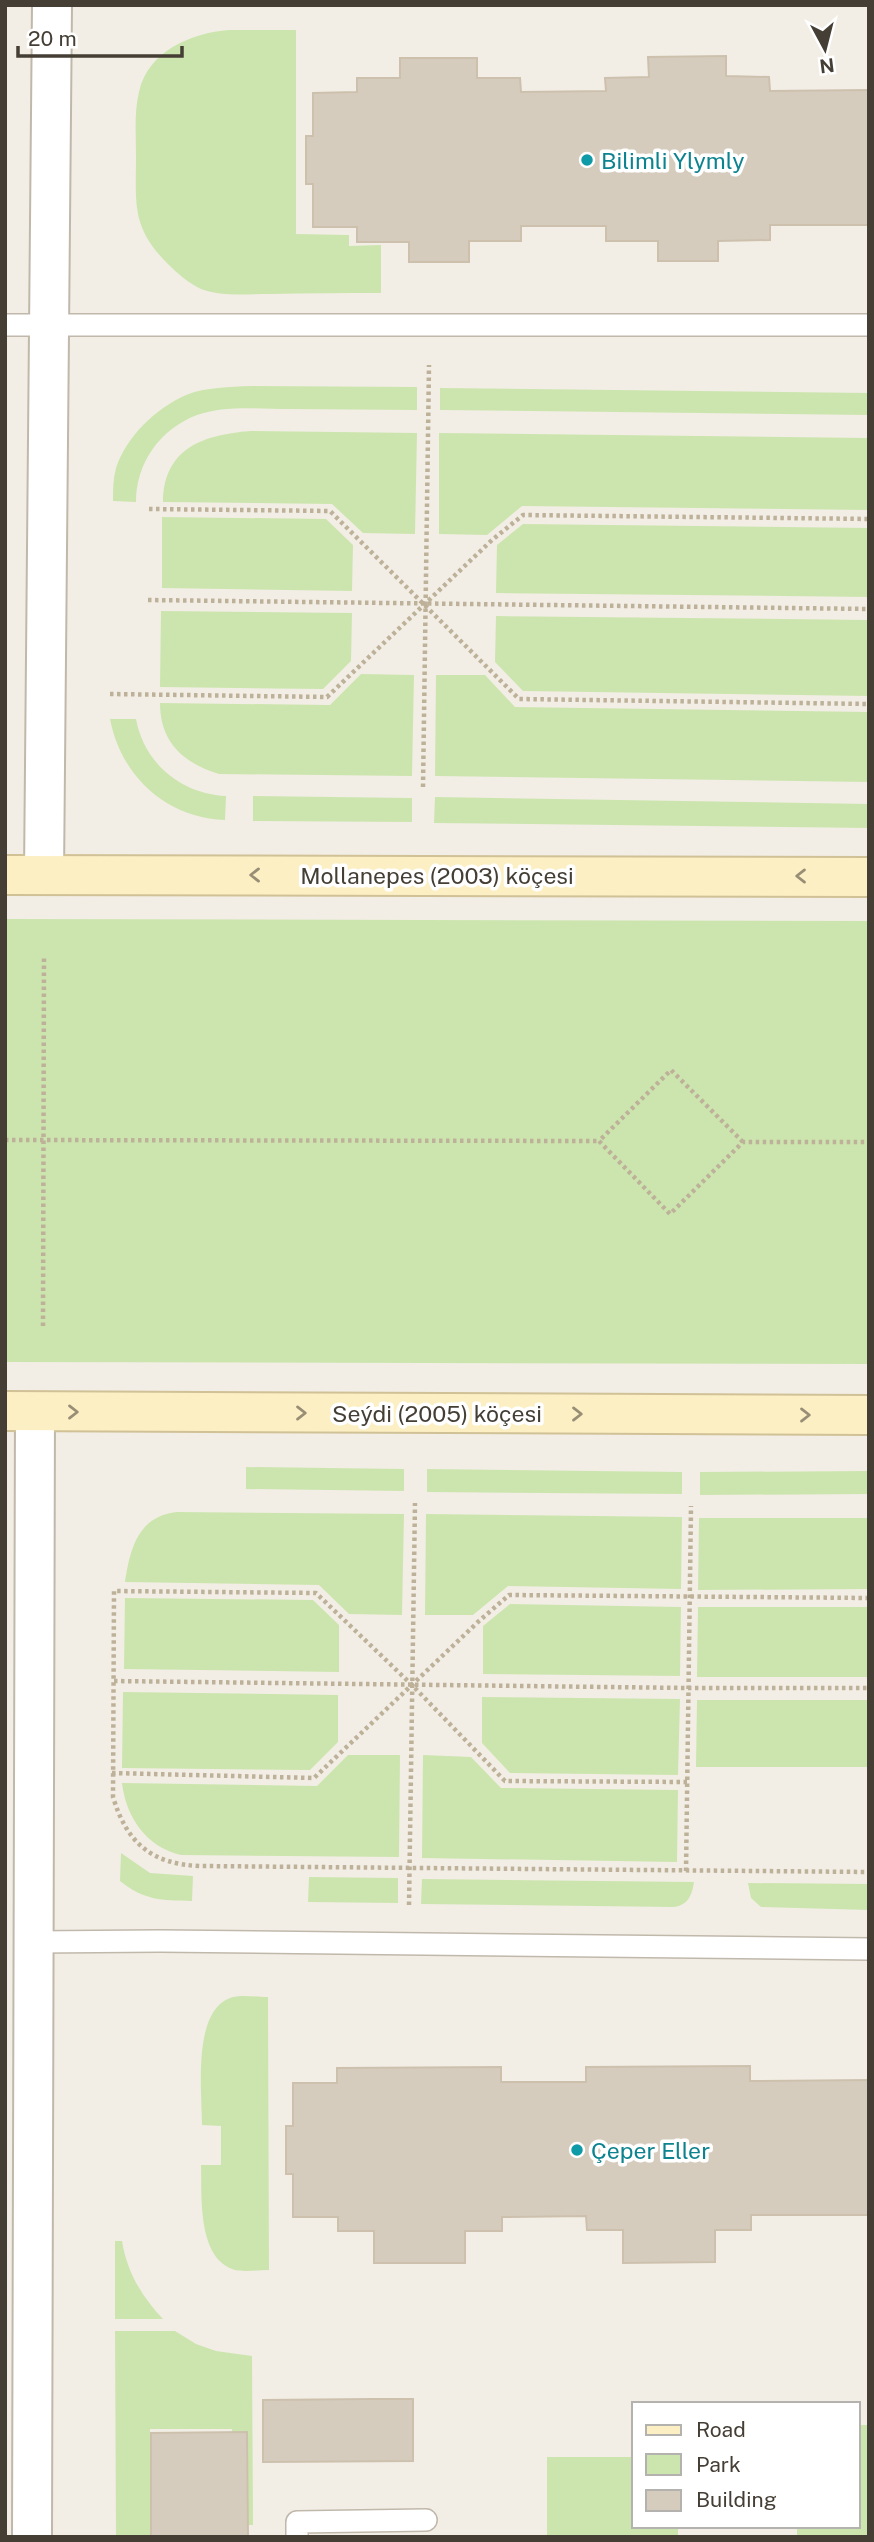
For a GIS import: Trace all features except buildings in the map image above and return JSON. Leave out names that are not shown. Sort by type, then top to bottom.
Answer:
[{"type":"street","points":[[44,875],[52,5]]},
{"type":"street","name":"Mollanepes (2003) köçesi","points":[[5,874],[869,877]]},
{"type":"street","points":[[20,1411],[33,1942],[32,2537]]},
{"type":"street","name":"Seýdi (2005) köçesi","points":[[20,1411],[869,1415]]},
{"type":"lane","points":[[5,326],[869,325]]},
{"type":"lane","points":[[33,1942],[869,1949]]},
{"type":"lane","points":[[297,2537],[297,2522],[426,2520]]},
{"type":"path","points":[[423,787],[429,388]]},
{"type":"path","points":[[149,509],[330,511],[519,699],[869,704]]},
{"type":"path","points":[[110,694],[327,697],[492,540],[523,515],[869,519]]},
{"type":"path","points":[[148,600],[869,609]]},
{"type":"path","points":[[43,1326],[44,955]]},
{"type":"path","points":[[5,1140],[599,1141],[671,1070],[743,1142]]},
{"type":"path","points":[[599,1141],[670,1214],[743,1142],[869,1142]]},
{"type":"path","points":[[410,1904],[415,1503]]},
{"type":"path","points":[[686,1871],[691,1506]]},
{"type":"path","points":[[687,1782],[505,1781],[412,1685],[316,1592],[114,1591],[113,1797],[119,1817],[137,1844],[177,1865],[869,1872]]},
{"type":"path","points":[[112,1773],[313,1778],[478,1621],[509,1595],[869,1598]]},
{"type":"path","points":[[114,1681],[869,1688]]},
{"type":"green space","points":[[229,30],[296,30],[296,234],[349,235],[349,246],[381,245],[381,293],[209,292],[187,281],[167,263],[147,238],[141,226],[136,201],[136,108],[144,78],[161,55],[173,47],[200,35]]},
{"type":"green space","points":[[251,386],[417,387],[417,410],[242,408],[197,415],[172,429],[153,449],[140,474],[136,502],[113,501],[114,476],[121,456],[135,435],[153,416],[194,392]]},
{"type":"green space","points":[[440,388],[869,393],[869,415],[440,410]]},
{"type":"green space","points":[[250,431],[417,433],[415,534],[363,533],[332,504],[163,502],[170,469],[189,448],[217,436]]},
{"type":"green space","points":[[439,433],[869,438],[869,510],[522,506],[487,535],[439,534]]},
{"type":"green space","points":[[162,517],[326,519],[353,545],[352,591],[162,588]]},
{"type":"green space","points":[[523,524],[869,528],[869,597],[496,593],[497,545]]},
{"type":"green space","points":[[161,611],[352,613],[351,661],[323,689],[160,687]]},
{"type":"green space","points":[[496,616],[869,620],[869,696],[523,691],[495,662]]},
{"type":"green space","points":[[361,674],[414,675],[412,776],[219,774],[195,764],[176,749],[169,740],[161,717],[160,703],[330,705]]},
{"type":"green space","points":[[436,675],[485,675],[515,707],[869,712],[869,782],[435,776]]},
{"type":"green space","points":[[110,719],[136,719],[147,749],[167,773],[194,789],[226,796],[225,820],[184,811],[150,790],[124,759]]},
{"type":"green space","points":[[253,796],[412,798],[412,822],[253,821]]},
{"type":"green space","points":[[435,797],[869,804],[869,828],[434,823]]},
{"type":"green space","points":[[5,919],[869,921],[869,1364],[5,1362]]},
{"type":"green space","points":[[246,1467],[404,1469],[404,1491],[246,1489]]},
{"type":"green space","points":[[427,1469],[682,1472],[682,1494],[427,1492]]},
{"type":"green space","points":[[869,1471],[869,1494],[700,1495],[700,1472]]},
{"type":"green space","points":[[177,1512],[404,1514],[402,1615],[349,1614],[319,1585],[125,1582],[138,1536],[153,1520]]},
{"type":"green space","points":[[426,1514],[682,1517],[681,1589],[508,1586],[473,1615],[425,1615]]},
{"type":"green space","points":[[699,1518],[869,1518],[869,1589],[698,1590]]},
{"type":"green space","points":[[125,1598],[313,1600],[339,1625],[339,1672],[124,1669]]},
{"type":"green space","points":[[510,1604],[681,1607],[680,1676],[483,1674],[483,1626]]},
{"type":"green space","points":[[698,1607],[869,1607],[869,1677],[697,1677]]},
{"type":"green space","points":[[123,1692],[338,1695],[338,1742],[310,1770],[122,1768]]},
{"type":"green space","points":[[482,1697],[680,1699],[678,1775],[510,1773],[482,1743]]},
{"type":"green space","points":[[697,1700],[869,1700],[869,1767],[696,1767]]},
{"type":"green space","points":[[348,1755],[400,1755],[399,1857],[181,1855],[158,1845],[140,1829],[128,1807],[122,1783],[317,1786]]},
{"type":"green space","points":[[423,1755],[471,1757],[501,1788],[678,1790],[677,1862],[422,1858]]},
{"type":"green space","points":[[121,1853],[150,1873],[193,1876],[192,1901],[154,1898],[129,1888],[120,1881]]},
{"type":"green space","points":[[309,1877],[398,1878],[398,1903],[308,1902]]},
{"type":"green space","points":[[422,1879],[694,1882],[688,1899],[674,1907],[421,1904]]},
{"type":"green space","points":[[748,1883],[869,1884],[869,1910],[761,1907],[751,1898]]},
{"type":"green space","points":[[268,1997],[269,2270],[239,2271],[223,2264],[214,2253],[204,2225],[201,2165],[221,2165],[221,2126],[202,2125],[201,2074],[204,2036],[218,2006],[230,1998]]},
{"type":"green space","points":[[115,2241],[122,2241],[136,2283],[163,2319],[115,2319]]},
{"type":"green space","points":[[115,2331],[175,2331],[196,2344],[216,2351],[252,2356],[253,2525],[232,2525],[232,2429],[150,2429],[150,2537],[116,2537]]},
{"type":"green space","points":[[860,2425],[869,2425],[869,2537],[797,2537],[797,2528],[860,2528]]},
{"type":"green space","points":[[547,2457],[632,2457],[632,2528],[678,2528],[678,2537],[547,2537]]},
{"type":"place","name":"Bilimli Ylymly","points":[[587,160]]},
{"type":"place","name":"Çeper Eller","points":[[577,2150]]}]
